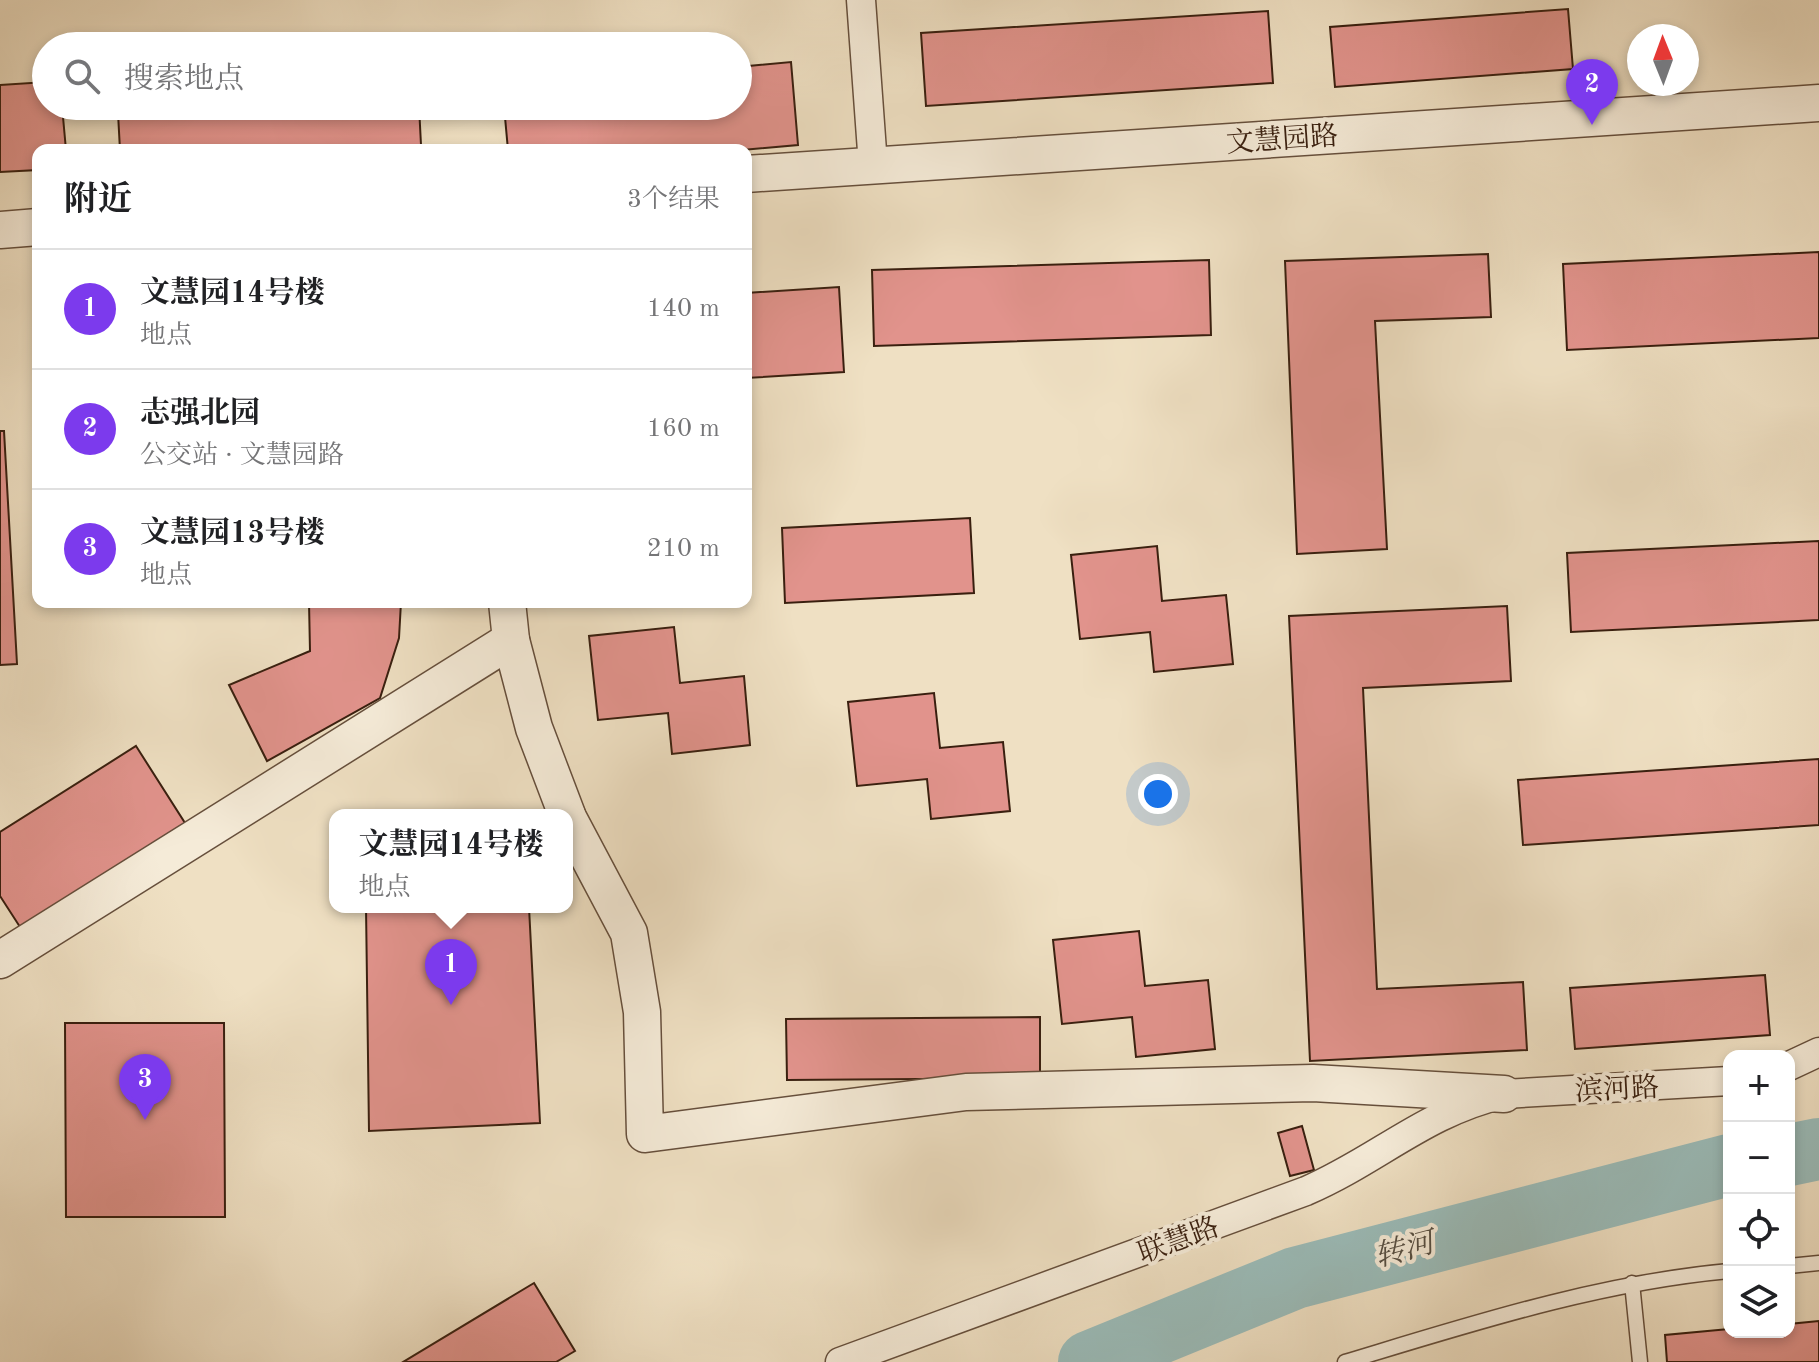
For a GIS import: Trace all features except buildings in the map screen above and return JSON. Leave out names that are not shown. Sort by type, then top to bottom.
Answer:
[{"type":"street","points":[[861,0],[873,165]]},
{"type":"street","name":"文慧园路","points":[[752,174],[1819,103]]},
{"type":"street","points":[[0,230],[32,227]]},
{"type":"street","points":[[508,608],[511,640],[534,728],[565,809]]},
{"type":"street","points":[[0,960],[511,640]]},
{"type":"street","points":[[573,826],[629,933],[642,1012],[645,1134],[966,1092],[1313,1083],[1504,1094]]},
{"type":"street","points":[[1795,1063],[1819,1052]]},
{"type":"street","name":"滨河路","points":[[1504,1094],[1723,1081]]},
{"type":"street","name":"联慧路","points":[[840,1362],[1306,1191],[1354,1170],[1445,1111],[1504,1094]]},
{"type":"lane","points":[[1795,1265],[1819,1263]]},
{"type":"lane","points":[[1345,1362],[1494,1317],[1632,1283],[1723,1272]]},
{"type":"lane","points":[[1632,1283],[1640,1362]]},
{"type":"waterway","name":"转河","points":[[1795,1154],[1819,1149]]},
{"type":"waterway","name":"转河","points":[[1089,1362],[1295,1278],[1723,1167]]},
{"type":"place","name":"志强北园","points":[[1592,125]]},
{"type":"place","name":"文慧园14号楼","points":[[451,1005]]},
{"type":"place","name":"文慧园13号楼","points":[[145,1120]]}]
